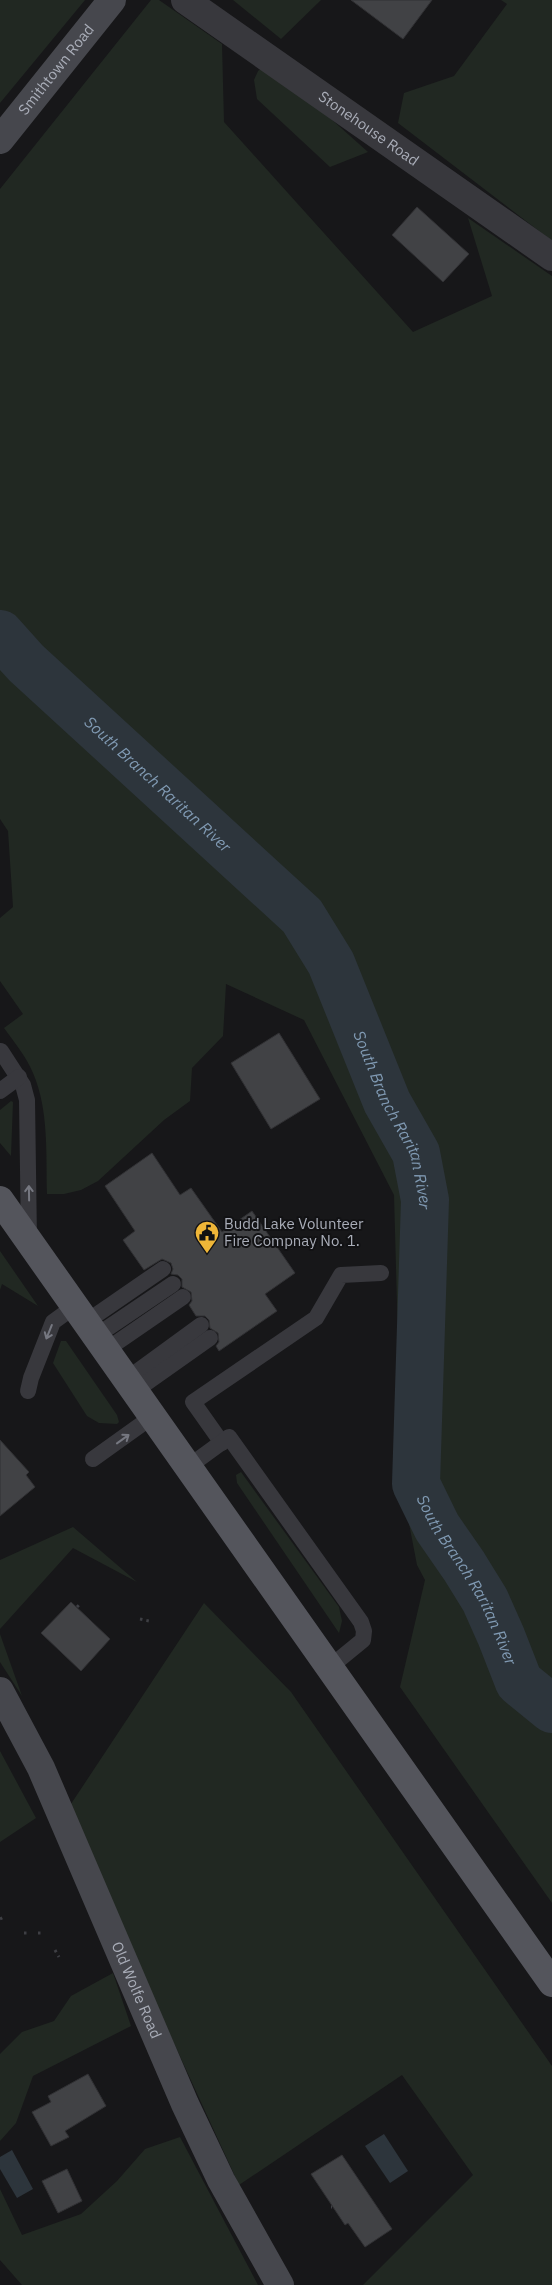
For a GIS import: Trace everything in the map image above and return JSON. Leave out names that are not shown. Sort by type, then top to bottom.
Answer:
[{"type":"main road","points":[[0,1200],[552,1983]]},
{"type":"street","name":"Smithtown Road","points":[[0,140],[112,0]]},
{"type":"street","name":"Stonehouse Road","points":[[185,0],[552,257]]},
{"type":"street","name":"Old Wolfe Road","points":[[0,1691],[41,1768],[185,2104],[221,2180],[280,2285]]},
{"type":"lane","points":[[1,1051],[19,1077],[27,1100],[29,1242]]},
{"type":"lane","points":[[0,1091],[19,1077]]},
{"type":"lane","points":[[91,1328],[163,1269]]},
{"type":"lane","points":[[222,1443],[192,1402],[316,1318],[341,1275],[381,1273]]},
{"type":"lane","points":[[28,1391],[31,1378],[53,1322],[91,1328],[178,1291]]},
{"type":"lane","points":[[131,1385],[206,1331]]},
{"type":"lane","points":[[93,1459],[153,1416]]},
{"type":"lane","points":[[188,1467],[230,1437],[361,1622],[364,1631],[363,1640],[330,1667]]},
{"type":"path","points":[[140,1619],[149,1620]]},
{"type":"path","points":[[55,1950],[59,1957]]},
{"type":"shaded area","points":[[0,0],[85,0],[0,103]]},
{"type":"shaded area","points":[[151,0],[159,0],[222,44],[224,122],[413,332],[492,296],[468,218],[552,276],[552,1903],[400,1687],[425,1580],[417,1565],[402,1487],[394,1195],[304,1020],[226,984],[223,1036],[192,1068],[190,1101],[164,1120],[98,1181],[81,1190],[64,1194],[47,1194],[46,1133],[42,1102],[33,1073],[27,1061],[4,1028],[23,1014],[0,981],[0,918],[13,907],[8,831],[0,819],[0,189]]},
{"type":"shaded area","points":[[233,0],[321,0],[281,39]]},
{"type":"shaded area","points":[[501,0],[552,0],[552,241],[398,123],[404,93],[454,76],[507,4]]},
{"type":"shaded area","points":[[263,67],[303,94],[368,152],[330,167],[257,99],[254,80],[258,71]]},
{"type":"shaded area","points":[[11,1101],[13,1102],[11,1156],[0,1143],[0,1110]]},
{"type":"shaded area","points":[[0,1251],[38,1306],[2,1284],[0,1290]]},
{"type":"shaded area","points":[[61,1341],[66,1341],[117,1415],[119,1422],[117,1424],[99,1423],[87,1416],[53,1363]]},
{"type":"shaded area","points":[[241,1472],[339,1607],[342,1621],[339,1633],[237,1483],[236,1475]]},
{"type":"shaded area","points":[[73,1527],[137,1582],[73,1548],[0,1629],[0,1560]]},
{"type":"shaded area","points":[[204,1603],[291,1692],[552,2066],[552,2285],[363,2285],[473,2175],[402,2075],[239,2185],[67,1810]]},
{"type":"shaded area","points":[[0,1634],[22,1696],[0,1662]]},
{"type":"shaded area","points":[[0,1751],[36,1818],[0,1842]]},
{"type":"shaded area","points":[[113,1973],[131,2026],[33,2076],[16,2123],[0,2141],[0,2054],[22,2032],[54,2021],[71,1996]]},
{"type":"shaded area","points":[[384,2134],[408,2171],[390,2183],[365,2146]]},
{"type":"shaded area","points":[[180,2137],[258,2285],[22,2285],[0,2260],[0,2189],[22,2235],[81,2214],[117,2181],[145,2149]]},
{"type":"shaded area","points":[[12,2150],[33,2189],[17,2198],[0,2169],[0,2157]]},
{"type":"building","points":[[351,0],[432,0],[403,39]]},
{"type":"building","points":[[417,207],[469,254],[443,282],[392,235]]},
{"type":"building","points":[[279,1033],[320,1099],[271,1129],[231,1063]]},
{"type":"building","name":"Budd Lake Volunteer Fire Compnay No. 1.","points":[[152,1153],[180,1195],[191,1188],[222,1232],[252,1211],[295,1273],[265,1294],[277,1311],[219,1351],[216,1346],[219,1342],[218,1333],[210,1328],[209,1320],[205,1316],[196,1316],[189,1305],[192,1301],[191,1292],[182,1287],[182,1279],[178,1275],[171,1274],[173,1269],[171,1263],[162,1259],[144,1270],[123,1240],[135,1231],[105,1186]]},
{"type":"building","points":[[0,1440],[29,1472],[26,1475],[35,1487],[0,1516]]},
{"type":"building","points":[[71,1602],[110,1639],[81,1671],[41,1633]]},
{"type":"building","points":[[88,2074],[106,2106],[65,2131],[69,2137],[51,2146],[32,2112],[51,2102],[48,2096]]},
{"type":"building","points":[[342,2155],[392,2229],[365,2247],[348,2223],[345,2225],[311,2174]]},
{"type":"building","points":[[67,2169],[82,2201],[58,2213],[42,2181]]},
{"type":"waterway","name":"South Branch Raritan River","points":[[0,634],[26,663],[302,916],[331,963],[387,1102],[416,1153],[425,1200],[416,1484],[437,1527],[485,1600],[519,1682],[552,1709]]},
{"type":"place","name":"Budd Lake Volunteer Fire Compnay No. 1.","points":[[207,1254]]}]
